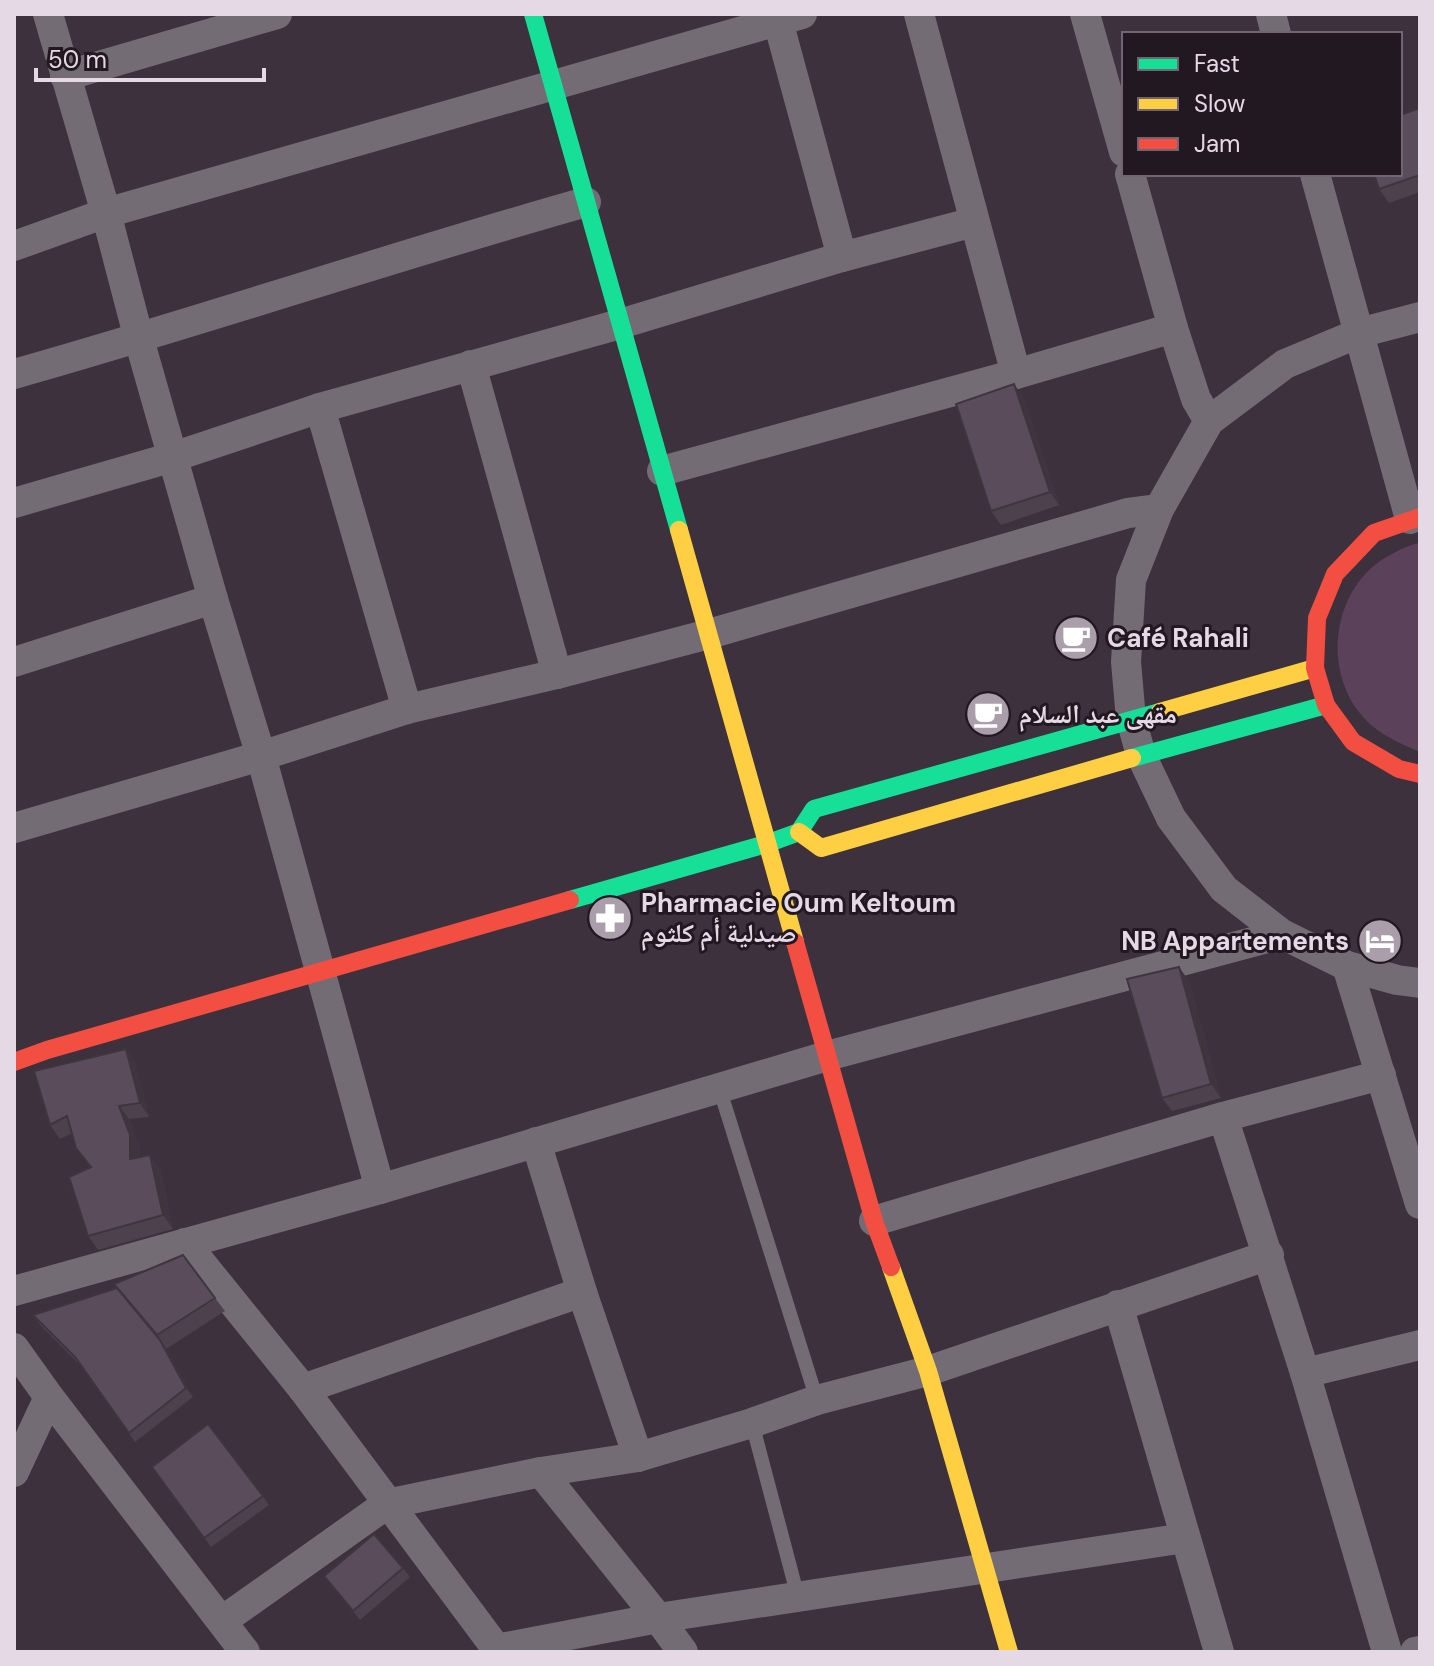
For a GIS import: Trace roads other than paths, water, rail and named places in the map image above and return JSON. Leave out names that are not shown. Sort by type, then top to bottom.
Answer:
[{"type":"street","points":[[48,14],[213,599],[261,756],[380,1189]]},
{"type":"street","points":[[65,76],[277,14]]},
{"type":"street","points":[[533,14],[874,1221],[928,1371],[1009,1652]]},
{"type":"street","points":[[919,14],[1016,374]]},
{"type":"street","points":[[1085,14],[1122,145]]},
{"type":"street","points":[[14,246],[106,213],[790,17],[842,257]]},
{"type":"street","points":[[1131,176],[1173,328],[1196,399],[1209,421]]},
{"type":"street","points":[[1316,176],[1415,518],[1374,533],[1335,574],[1317,618],[1315,668],[1326,705],[1353,742],[1399,769],[1420,774]]},
{"type":"street","points":[[14,374],[139,339],[459,238],[586,202]]},
{"type":"street","points":[[14,503],[173,457],[320,408],[620,324],[842,257],[974,222]]},
{"type":"street","points":[[1420,317],[1359,333],[1285,364],[1209,421],[1159,509],[1131,580],[1126,662],[1131,719],[1141,755],[1171,818],[1224,889],[1282,934],[1347,966],[1420,983]]},
{"type":"street","points":[[662,471],[1173,328]]},
{"type":"street","points":[[471,365],[557,674]]},
{"type":"street","points":[[320,408],[407,709]]},
{"type":"street","points":[[14,828],[261,756],[407,709],[709,634],[1128,513],[1159,509]]},
{"type":"street","points":[[14,662],[213,599]]},
{"type":"street","points":[[14,1062],[766,844],[799,832],[814,809],[1315,668]]},
{"type":"street","points":[[799,832],[821,848],[1326,705]]},
{"type":"street","points":[[14,1291],[380,1189],[827,1056],[1282,934]]},
{"type":"street","points":[[1347,966],[1420,1204]]},
{"type":"street","points":[[874,1221],[1223,1117],[1381,1075]]},
{"type":"street","points":[[1223,1117],[1269,1255],[1387,1652]]},
{"type":"street","points":[[536,1142],[582,1292],[638,1457]]},
{"type":"street","points":[[185,1243],[303,1389],[498,1650],[658,1618],[1185,1538]]},
{"type":"street","points":[[14,1348],[234,1642],[387,1504],[541,1472],[638,1457],[817,1400],[928,1371],[1269,1255]]},
{"type":"street","points":[[303,1389],[582,1292]]},
{"type":"street","points":[[1118,1305],[1219,1652]]},
{"type":"street","points":[[1305,1373],[1420,1345]]},
{"type":"street","points":[[14,1472],[49,1397]]},
{"type":"street","points":[[541,1472],[683,1652]]},
{"type":"lane","points":[[719,1087],[817,1400]]},
{"type":"lane","points":[[752,1423],[798,1597]]},
{"type":"place","name":"Café Rahali","points":[[1076,638]]},
{"type":"place","name":"مقهى عبد السلام","points":[[988,714]]},
{"type":"place","name":"Pharmacie Oum Keltoum صيدلية أم كلثوم","points":[[610,918]]},
{"type":"place","name":"NB Appartements","points":[[1380,941]]}]
